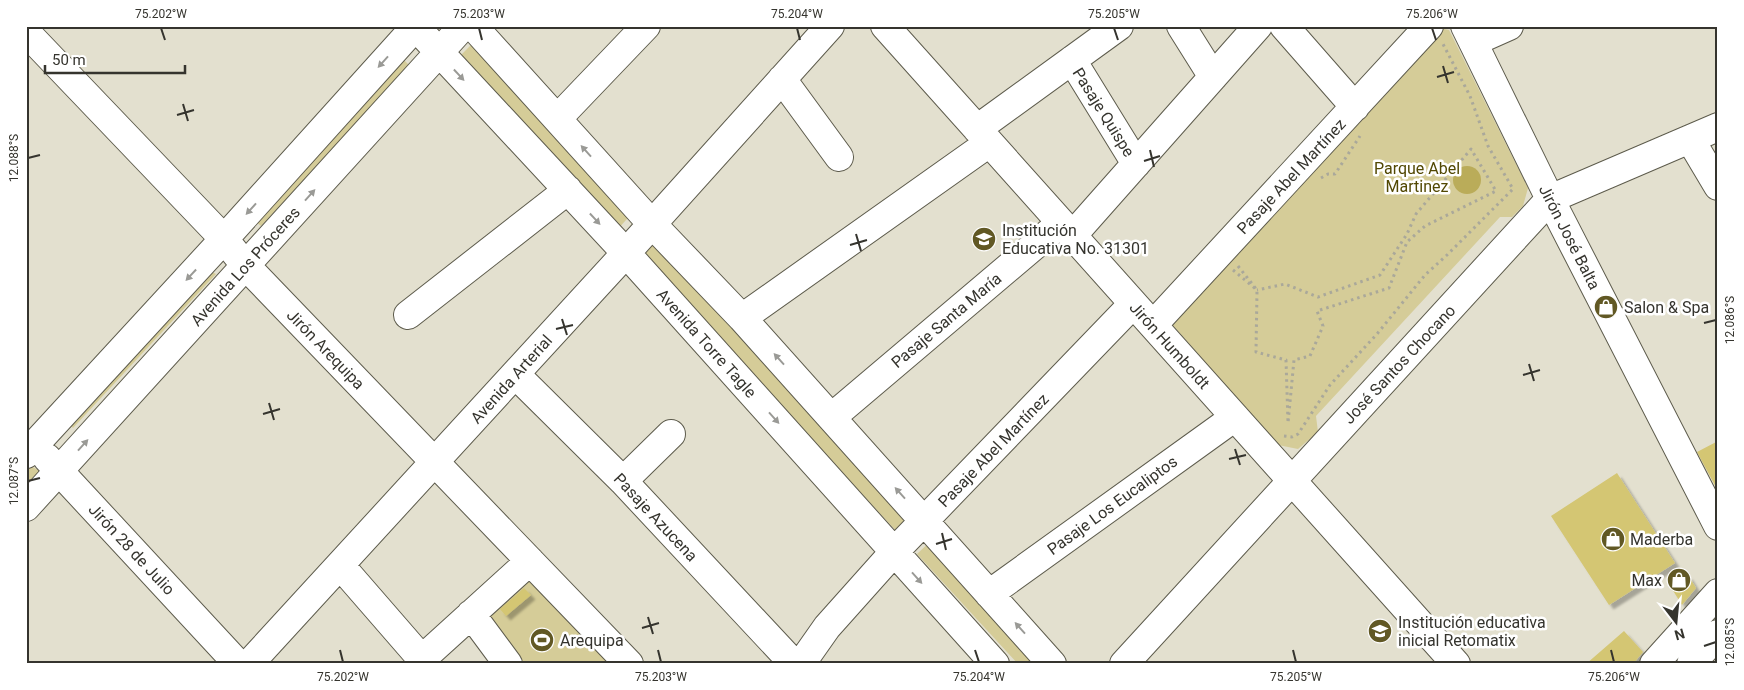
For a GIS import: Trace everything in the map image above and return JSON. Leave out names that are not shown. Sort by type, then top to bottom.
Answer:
[{"type":"street","name":"Avenida Los Próceres","points":[[29,445],[224,239],[415,26]]},
{"type":"street","name":"Avenida Torre Tagle","points":[[415,26],[438,53],[626,252],[995,664]]},
{"type":"street","name":"Avenida Los Próceres","points":[[26,507],[463,26]]},
{"type":"street","points":[[473,26],[652,224],[742,318],[832,417],[1052,664]]},
{"type":"street","points":[[557,119],[646,26]]},
{"type":"street","name":"Avenida Arterial","points":[[250,664],[830,26]]},
{"type":"street","points":[[742,318],[983,136],[1072,60],[1119,26]]},
{"type":"street","points":[[1182,26],[1214,77]]},
{"type":"street","name":"Pasaje Santa María","points":[[832,417],[1067,229],[1136,164],[1258,26]]},
{"type":"street","points":[[1284,26],[1355,107]]},
{"type":"street","points":[[1469,34],[1509,26]]},
{"type":"street","name":"Jirón Humboldt","points":[[889,27],[983,136],[1456,664]]},
{"type":"street","name":"Pasaje Abel Martínez","points":[[1153,325],[1355,107],[1434,31]]},
{"type":"street","name":"Jirón Arequipa","points":[[26,32],[224,239],[245,265],[629,664]]},
{"type":"street","name":"Jirón José Balta","points":[[1469,34],[1550,199],[1718,526]]},
{"type":"street","name":"Pasaje Quispe","points":[[1072,60],[1136,164]]},
{"type":"street","points":[[782,79],[839,157]]},
{"type":"street","name":"José Santos Chocano","points":[[1124,664],[1550,199],[1718,127]]},
{"type":"street","points":[[1690,139],[1718,186]]},
{"type":"street","points":[[408,315],[568,190]]},
{"type":"street","name":"Pasaje Abel Martínez","points":[[801,664],[828,627],[894,552],[1133,304]]},
{"type":"street","name":"Pasaje Azucena","points":[[515,374],[623,481],[794,664]]},
{"type":"street","name":"Pasaje Los Eucaliptos","points":[[989,594],[1235,417]]},
{"type":"street","points":[[623,481],[671,434]]},
{"type":"street","name":"Jirón 28 de Julio","points":[[29,445],[59,471],[238,664]]},
{"type":"street","points":[[340,565],[424,661],[471,614],[530,561]]},
{"type":"street","points":[[1654,664],[1718,593]]},
{"type":"street","points":[[471,614],[508,664]]},
{"type":"street","points":[[1691,664],[1718,634]]},
{"type":"path","points":[[1279,431],[1288,437],[1298,434],[1330,384],[1377,334],[1425,275],[1513,189],[1488,146],[1470,96],[1434,31]]},
{"type":"path","points":[[1314,183],[1328,174],[1335,174],[1362,133]]},
{"type":"path","points":[[1234,261],[1257,290],[1256,352],[1286,360],[1288,423],[1294,360],[1310,356],[1323,326],[1317,311],[1388,288],[1407,242],[1425,226],[1496,190],[1471,148],[1416,214],[1407,234],[1380,275],[1318,297],[1285,284],[1257,290]]},
{"type":"path","points":[[1231,269],[1257,290]]},
{"type":"green space","name":"Parque Abel Martinez","points":[[1434,27],[1449,30],[1528,188],[1523,206],[1512,217],[1500,217],[1316,416],[1318,432],[1298,449],[1278,445],[1170,322]]},
{"type":"green space","points":[[476,40],[634,211],[618,229],[459,57]]},
{"type":"green space","points":[[404,60],[410,66],[261,226],[255,221]]},
{"type":"green space","points":[[656,235],[915,516],[897,532],[638,251]]},
{"type":"green space","points":[[208,270],[216,274],[73,428],[69,424]]},
{"type":"green space","points":[[31,466],[40,471],[26,486],[26,472]]},
{"type":"green space","points":[[934,538],[1045,664],[1018,664],[917,554]]},
{"type":"green space","name":"Arequipa","points":[[528,578],[610,664],[515,664],[478,617]]},
{"type":"shaded area","points":[[1467,166],[1477,170],[1481,180],[1477,190],[1467,194],[1457,190],[1453,180],[1457,170]]},
{"type":"building","points":[[1718,441],[1718,491],[1697,452]]},
{"type":"building","name":"Maderba","points":[[1617,473],[1675,563],[1609,605],[1551,516]]},
{"type":"building","points":[[1688,575],[1696,588],[1682,605],[1672,589]]},
{"type":"building","points":[[524,588],[531,595],[506,616],[500,609]]},
{"type":"building","points":[[1624,631],[1643,652],[1633,664],[1586,664]]},
{"type":"place","name":"Institución Educativa No. 31301","points":[[984,239]]},
{"type":"place","name":"Salon & Spa","points":[[1606,307]]},
{"type":"place","name":"Maderba","points":[[1613,539]]},
{"type":"place","name":"Max","points":[[1679,580]]},
{"type":"place","name":"Institución educativa inicial Retomatix","points":[[1380,631]]},
{"type":"place","name":"Arequipa","points":[[542,640]]}]
